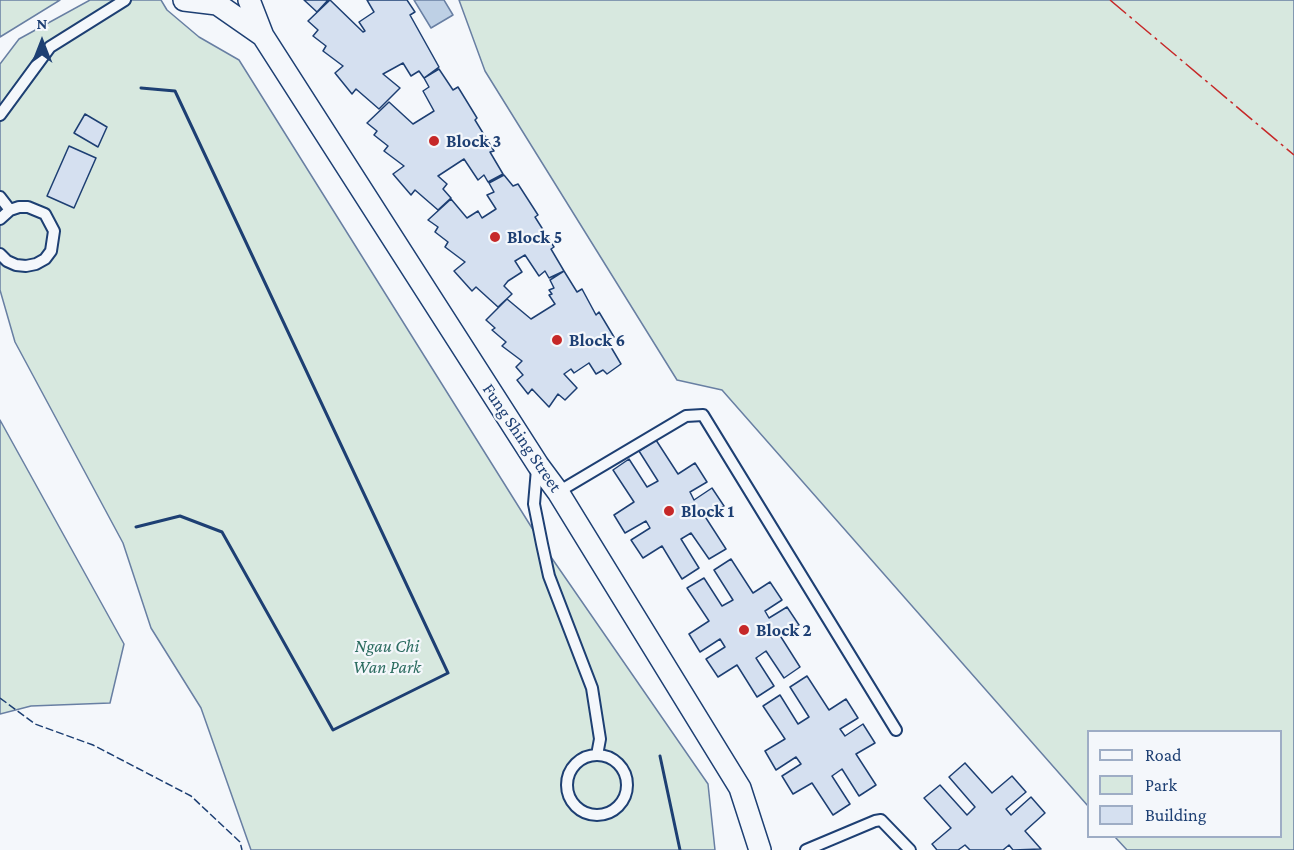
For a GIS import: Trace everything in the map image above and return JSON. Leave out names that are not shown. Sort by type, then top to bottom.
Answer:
[{"type":"street","name":"Fung Shing Street","points":[[184,0],[217,4],[263,36]]},
{"type":"street","name":"Fung Shing Street","points":[[249,0],[263,36],[538,465],[558,492],[740,788],[760,850]]},
{"type":"lane","points":[[0,115],[50,47],[125,0]]},
{"type":"lane","points":[[0,197],[10,210]]},
{"type":"lane","points":[[0,219],[10,210],[28,207],[45,214],[54,231],[51,251],[45,259],[36,264],[16,265],[7,261],[0,254]]},
{"type":"lane","points":[[558,492],[686,416],[703,415],[896,730]]},
{"type":"lane","points":[[538,465],[534,504],[542,544],[549,576],[592,688],[600,739],[597,755]]},
{"type":"lane","points":[[597,755],[607,757],[616,763],[623,771],[626,780],[626,790],[616,808],[597,815],[587,814],[579,809],[568,794],[567,784],[568,775],[573,767],[580,761],[597,755]]},
{"type":"lane","points":[[806,850],[881,820],[910,850]]},
{"type":"green space","points":[[0,0],[60,0],[0,37]]},
{"type":"green space","name":"Ngau Chi Wan Park","points":[[90,0],[161,0],[167,10],[199,37],[239,60],[542,544],[708,784],[715,850],[251,850],[201,708],[151,628],[123,543],[15,342],[0,290],[0,64],[19,39]]},
{"type":"green space","points":[[459,0],[1294,0],[1294,850],[1127,850],[1116,838],[1282,838],[1282,730],[1087,730],[1087,805],[722,390],[677,380],[485,71]]},
{"type":"green space","points":[[0,420],[124,644],[110,703],[31,706],[0,714]]},
{"type":"water","points":[[414,0],[444,0],[453,15],[431,28]]},
{"type":"building","points":[[304,0],[328,0],[317,12]]},
{"type":"building","points":[[330,0],[363,32],[365,31],[359,22],[374,12],[367,0],[407,0],[415,12],[410,15],[439,67],[424,78],[419,71],[411,76],[403,63],[383,74],[400,88],[379,109],[356,89],[352,94],[335,73],[343,66],[323,51],[326,46],[313,36],[318,30],[308,21]]},
{"type":"building","name":"Block 3","points":[[439,69],[453,90],[458,87],[477,118],[475,120],[494,151],[490,152],[503,174],[488,182],[484,175],[478,180],[464,159],[438,176],[447,184],[443,189],[451,198],[438,210],[415,190],[411,195],[393,174],[404,166],[384,151],[388,146],[374,135],[377,131],[367,123],[389,102],[413,124],[434,111],[423,91],[429,87],[424,78]]},
{"type":"building","points":[[85,114],[107,127],[98,147],[74,133]]},
{"type":"building","points":[[69,146],[96,158],[74,208],[47,196]]},
{"type":"building","name":"Block 5","points":[[504,175],[513,186],[518,184],[538,215],[535,217],[554,247],[551,249],[564,271],[549,278],[545,271],[539,276],[525,255],[515,261],[522,272],[504,286],[512,294],[498,307],[476,287],[472,291],[454,271],[465,262],[445,247],[448,242],[435,232],[438,227],[428,220],[451,199],[467,218],[478,211],[482,218],[496,209],[487,195],[494,192],[489,183]]},
{"type":"building","name":"Block 6","points":[[564,271],[577,292],[582,289],[596,315],[599,312],[614,337],[608,342],[621,364],[607,374],[603,370],[596,374],[589,363],[574,373],[571,369],[564,374],[577,388],[565,400],[558,394],[549,407],[532,389],[528,394],[517,380],[523,375],[516,367],[522,361],[502,346],[506,342],[492,330],[495,328],[486,320],[507,299],[531,319],[555,304],[549,295],[552,294],[549,290],[554,288],[550,280]]},
{"type":"building","name":"Block 1","points":[[656,440],[678,474],[695,463],[707,482],[690,492],[694,500],[712,488],[724,506],[706,518],[726,549],[709,559],[691,533],[681,539],[699,568],[682,579],[662,546],[643,558],[631,540],[650,528],[646,521],[625,533],[614,515],[634,502],[613,470],[629,459],[647,487],[658,481],[639,451]]},
{"type":"building","name":"Block 2","points":[[731,559],[753,593],[770,582],[782,600],[765,611],[769,618],[787,607],[799,625],[781,637],[800,667],[784,678],[766,651],[756,658],[774,686],[757,697],[737,665],[718,677],[706,659],[725,647],[720,639],[700,652],[689,634],[709,621],[687,588],[704,578],[722,606],[733,600],[714,570]]},
{"type":"building","points":[[807,676],[829,710],[846,699],[858,718],[840,729],[845,736],[863,724],[875,743],[856,754],[876,785],[859,796],[842,769],[832,776],[850,804],[833,815],[812,783],[793,794],[782,776],[801,764],[796,757],[776,770],[765,751],[785,739],[763,706],[780,695],[798,724],[809,717],[790,687]]},
{"type":"building","points":[[965,763],[992,793],[1012,776],[1026,792],[1006,809],[1011,815],[1031,797],[1045,813],[1025,831],[1041,849],[1013,850],[1009,845],[1003,850],[970,850],[965,845],[958,850],[937,850],[932,844],[951,828],[924,798],[940,785],[967,815],[975,807],[949,777]]},
{"type":"fence","points":[[0,698],[35,724],[93,745],[191,796],[240,842],[242,850]]},
{"type":"wall","points":[[136,527],[180,516],[222,532],[333,730],[448,673],[175,91],[141,88]]},
{"type":"wall","points":[[660,756],[680,850]]},
{"type":"power","points":[[1110,0],[1294,155]]},
{"type":"place","name":"Block 3","points":[[434,141]]},
{"type":"place","name":"Block 5","points":[[495,237]]},
{"type":"place","name":"Block 6","points":[[557,340]]},
{"type":"place","name":"Block 1","points":[[669,511]]},
{"type":"place","name":"Block 2","points":[[744,630]]}]
